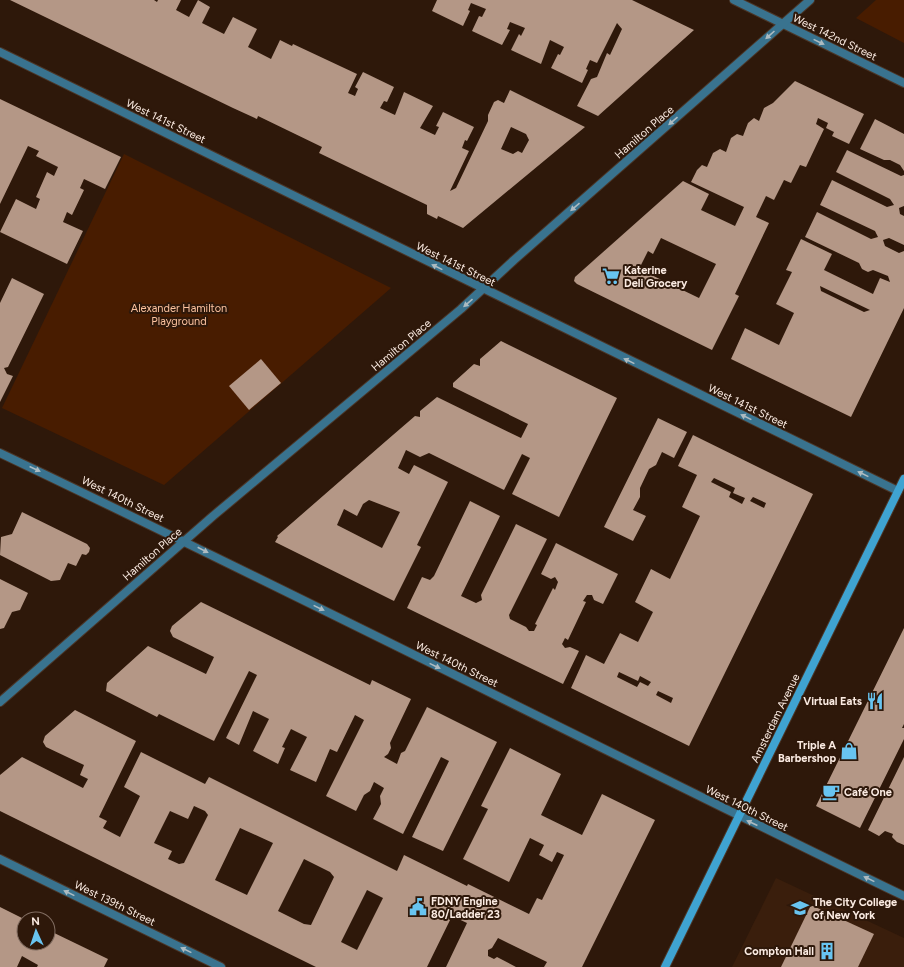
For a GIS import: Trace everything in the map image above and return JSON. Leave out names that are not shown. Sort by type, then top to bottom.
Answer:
[{"type":"main road","name":"Amsterdam Avenue","points":[[665,967],[901,493],[904,479]]},
{"type":"street","name":"West 142nd Street","points":[[734,0],[904,83]]},
{"type":"street","name":"Hamilton Place","points":[[0,702],[183,541],[484,290],[514,260],[810,0]]},
{"type":"street","name":"West 141st Street","points":[[0,52],[901,493]]},
{"type":"street","name":"West 140th Street","points":[[0,452],[183,541],[739,817],[904,896]]},
{"type":"street","name":"West 139th Street","points":[[0,859],[221,967]]},
{"type":"shaded area","name":"The City College of New York","points":[[776,878],[904,938],[904,967],[732,967]]},
{"type":"green space","points":[[876,0],[904,0],[904,43],[856,18]]},
{"type":"green space","name":"Alexander Hamilton Playground","points":[[124,154],[391,288],[164,485],[2,408]]},
{"type":"building","points":[[10,0],[154,0],[157,2],[158,0],[181,0],[176,10],[189,17],[198,0],[210,7],[202,23],[224,34],[233,17],[257,29],[248,47],[271,59],[280,40],[292,46],[293,44],[357,74],[348,93],[355,96],[358,89],[355,87],[363,72],[394,87],[387,102],[384,101],[380,108],[395,115],[404,92],[433,106],[420,128],[435,135],[439,127],[436,126],[443,112],[474,127],[467,141],[465,140],[462,148],[469,151],[450,191],[456,188],[488,121],[488,115],[494,102],[498,100],[504,103],[510,90],[585,127],[463,228],[438,216],[437,219],[427,214],[427,205],[319,153],[322,147],[258,116],[257,119]],"holes":[[[511,127],[526,134],[529,140],[522,153],[518,151],[513,154],[501,149]]]},
{"type":"building","points":[[437,0],[632,0],[694,30],[598,116],[577,106],[591,79],[597,77],[607,53],[610,55],[622,29],[617,23],[597,63],[590,60],[586,69],[588,70],[582,83],[551,68],[558,54],[560,55],[564,47],[550,40],[541,64],[511,50],[519,34],[521,36],[525,28],[510,22],[507,29],[510,30],[502,45],[472,31],[479,16],[482,17],[486,9],[471,3],[468,10],[470,11],[463,26],[432,11]]},
{"type":"building","points":[[795,81],[864,114],[849,144],[832,136],[834,132],[826,128],[828,123],[818,118],[816,124],[824,129],[806,167],[800,165],[791,183],[784,180],[774,200],[766,196],[756,217],[769,223],[735,294],[739,296],[712,350],[577,284],[574,281],[575,277],[683,181],[709,194],[701,210],[735,226],[744,207],[691,182],[697,170],[702,165],[707,167],[713,153],[720,149],[726,152],[731,138],[737,134],[743,136],[748,123],[754,118],[759,121],[764,108],[773,103]],"holes":[[[661,238],[716,264],[699,298],[639,269],[648,251],[653,254]]]},
{"type":"building","points":[[0,99],[121,157],[105,189],[84,179],[80,188],[84,190],[72,215],[67,212],[63,222],[83,231],[67,264],[0,232],[16,199],[36,209],[40,199],[36,197],[47,172],[54,176],[58,167],[36,156],[39,151],[28,146],[0,204]]},
{"type":"building","points":[[875,119],[904,134],[904,171],[900,165],[890,160],[884,160],[860,149]]},
{"type":"building","points":[[847,150],[901,176],[904,175],[904,206],[899,208],[900,214],[904,216],[904,245],[889,238],[883,240],[885,246],[899,253],[904,251],[904,308],[851,417],[731,359],[745,328],[779,345],[794,313],[776,304],[792,272],[786,270],[801,239],[832,254],[824,270],[873,294],[880,278],[890,282],[888,276],[873,270],[868,272],[862,269],[859,263],[805,237],[817,212],[871,239],[878,237],[875,231],[820,205],[832,180],[887,207],[894,205],[890,199],[836,172]],"holes":[[[820,286],[870,310],[864,312],[821,291]]]},
{"type":"building","points":[[12,278],[44,294],[8,367],[4,368],[7,374],[13,376],[0,402],[0,303]]},
{"type":"building","points":[[501,341],[617,398],[559,517],[512,494],[530,458],[522,454],[504,490],[429,453],[420,457],[406,450],[398,468],[409,474],[414,465],[448,482],[417,545],[421,547],[394,601],[275,542],[278,537],[277,536],[415,416],[420,417],[420,411],[437,397],[521,438],[528,424],[453,387],[453,383],[474,364],[480,366],[480,359]],"holes":[[[369,500],[400,512],[382,548],[337,525],[344,509],[357,516],[363,504]]]},
{"type":"building","points":[[261,359],[281,383],[249,410],[229,386]]},
{"type":"building","points":[[658,418],[687,432],[674,458],[662,452],[656,465],[649,469],[640,488],[640,497],[633,510],[646,516],[633,541],[604,527]]},
{"type":"building","points":[[693,435],[813,494],[689,746],[571,688],[586,655],[604,664],[620,633],[638,642],[653,612],[635,602],[651,569],[670,579],[700,516],[682,507],[697,475],[678,466]],"holes":[[[714,478],[735,488],[733,493],[745,498],[742,504],[729,497],[731,492],[711,482]],[[753,497],[766,503],[764,508],[750,501]],[[619,672],[638,681],[640,676],[651,682],[648,686],[640,682],[637,687],[617,677]],[[658,691],[673,698],[671,703],[656,695]]]},
{"type":"building","points":[[470,501],[500,516],[461,596],[476,603],[482,600],[481,595],[516,524],[547,539],[509,615],[510,619],[526,627],[529,631],[534,631],[537,625],[535,624],[553,588],[555,590],[558,582],[555,577],[551,579],[541,574],[556,543],[618,574],[603,604],[594,600],[592,595],[587,595],[583,601],[586,602],[568,640],[565,638],[562,644],[565,648],[570,647],[579,651],[563,684],[407,608],[422,577],[430,580],[434,576]]},
{"type":"building","points":[[22,512],[87,544],[90,548],[89,552],[86,555],[82,554],[76,566],[68,563],[60,580],[51,581],[0,555],[1,537],[12,534]]},
{"type":"building","points":[[0,579],[28,593],[20,610],[12,612],[4,628],[0,629]]},
{"type":"building","points":[[201,602],[370,685],[372,680],[411,699],[390,743],[391,748],[388,754],[384,757],[397,764],[401,753],[405,751],[427,707],[497,742],[443,851],[412,837],[449,761],[441,757],[403,834],[373,819],[381,804],[380,796],[384,788],[374,782],[370,791],[364,795],[356,811],[326,796],[364,720],[355,715],[337,752],[330,749],[316,782],[290,770],[307,737],[291,729],[282,747],[285,748],[278,764],[253,751],[269,719],[253,711],[239,745],[226,738],[257,675],[249,671],[214,741],[159,714],[157,717],[106,691],[107,683],[148,646],[206,674],[214,657],[173,637],[170,631],[172,626]]},
{"type":"building","points":[[904,628],[904,724],[902,728],[904,728],[904,739],[860,828],[816,806]]},
{"type":"building","points":[[75,710],[136,741],[99,817],[107,821],[103,828],[120,837],[140,796],[124,787],[141,752],[205,784],[209,777],[397,871],[404,855],[529,914],[537,898],[542,900],[564,855],[557,852],[552,862],[539,855],[544,845],[530,838],[509,882],[463,859],[488,809],[481,806],[510,748],[561,774],[541,815],[582,835],[602,794],[655,820],[582,967],[544,967],[547,962],[498,938],[492,948],[488,950],[488,956],[494,959],[497,957],[516,967],[446,967],[467,923],[452,916],[427,967],[316,967],[0,811],[0,775],[22,757],[83,788],[88,779],[80,775],[84,765],[46,747],[43,742],[45,736]],"holes":[[[194,806],[205,811],[208,815],[184,863],[179,864],[168,859],[172,851],[154,843],[170,811],[188,819]],[[240,828],[273,843],[247,895],[215,880]],[[304,859],[330,872],[334,877],[311,925],[304,924],[278,911]],[[367,890],[383,898],[357,950],[341,942]]]},
{"type":"building","points":[[904,757],[904,845],[897,842],[892,837],[893,834],[885,831],[879,836],[868,830]]},
{"type":"building","name":"Compton Hall","points":[[811,905],[874,934],[858,967],[781,967]]},
{"type":"building","points":[[0,907],[16,915],[16,951],[56,951],[56,934],[108,959],[104,967],[37,967],[38,965],[22,956],[17,967],[0,967]]},
{"type":"place","name":"Katerine Deli Grocery","points":[[611,276]]},
{"type":"place","name":"Virtual Eats","points":[[875,701]]},
{"type":"place","name":"Triple A Barbershop","points":[[849,751]]},
{"type":"place","name":"Café One","points":[[831,792]]},
{"type":"place","name":"FDNY Engine 80/Ladder 23","points":[[418,907]]},
{"type":"place","name":"The City College of New York","points":[[800,908]]},
{"type":"place","name":"Compton Hall","points":[[827,951]]}]
